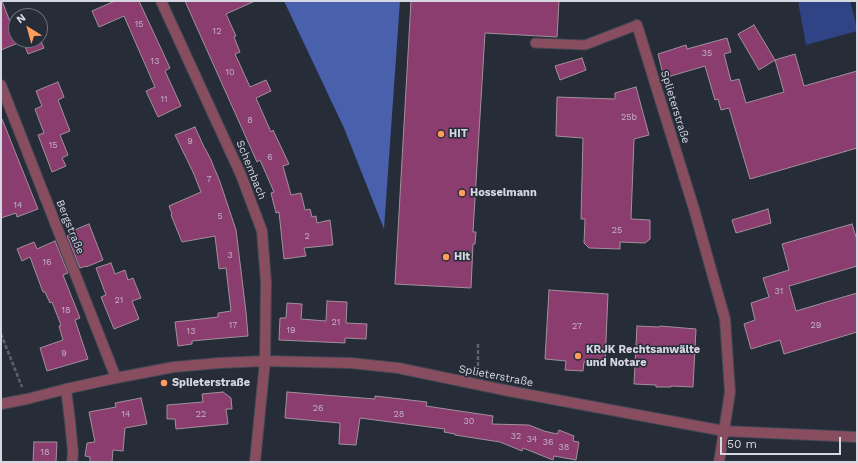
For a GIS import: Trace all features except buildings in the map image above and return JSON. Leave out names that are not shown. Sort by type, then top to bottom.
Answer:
[{"type":"street","name":"Schembach","points":[[161,1],[242,175],[262,231],[266,282],[265,361],[255,462]]},
{"type":"street","name":"Splieterstraße","points":[[637,25],[694,209],[725,319],[730,392],[724,431]]},
{"type":"street","name":"Bergstraße","points":[[1,85],[116,378]]},
{"type":"street","name":"Splieterstraße","points":[[1,404],[116,378],[174,367],[265,361],[351,363],[398,368],[478,385],[724,431],[857,437]]},
{"type":"street","points":[[66,389],[70,421],[72,462]]},
{"type":"street","points":[[719,462],[724,431]]},
{"type":"lane","points":[[535,43],[585,44],[637,25]]},
{"type":"path","points":[[1,334],[27,399]]},
{"type":"path","points":[[478,344],[478,385]]},
{"type":"shaded area","points":[[284,1],[400,1],[384,229],[344,128]]},
{"type":"shaded area","points":[[798,1],[850,1],[857,31],[806,45]]},
{"type":"place","name":"HIT","points":[[441,134]]},
{"type":"place","name":"Hosselmann","points":[[462,193]]},
{"type":"place","name":"Hit","points":[[446,257]]},
{"type":"place","name":"KRJK Rechtsanwälte und Notare","points":[[578,356]]},
{"type":"place","name":"Splieterstraße","points":[[164,383]]}]
